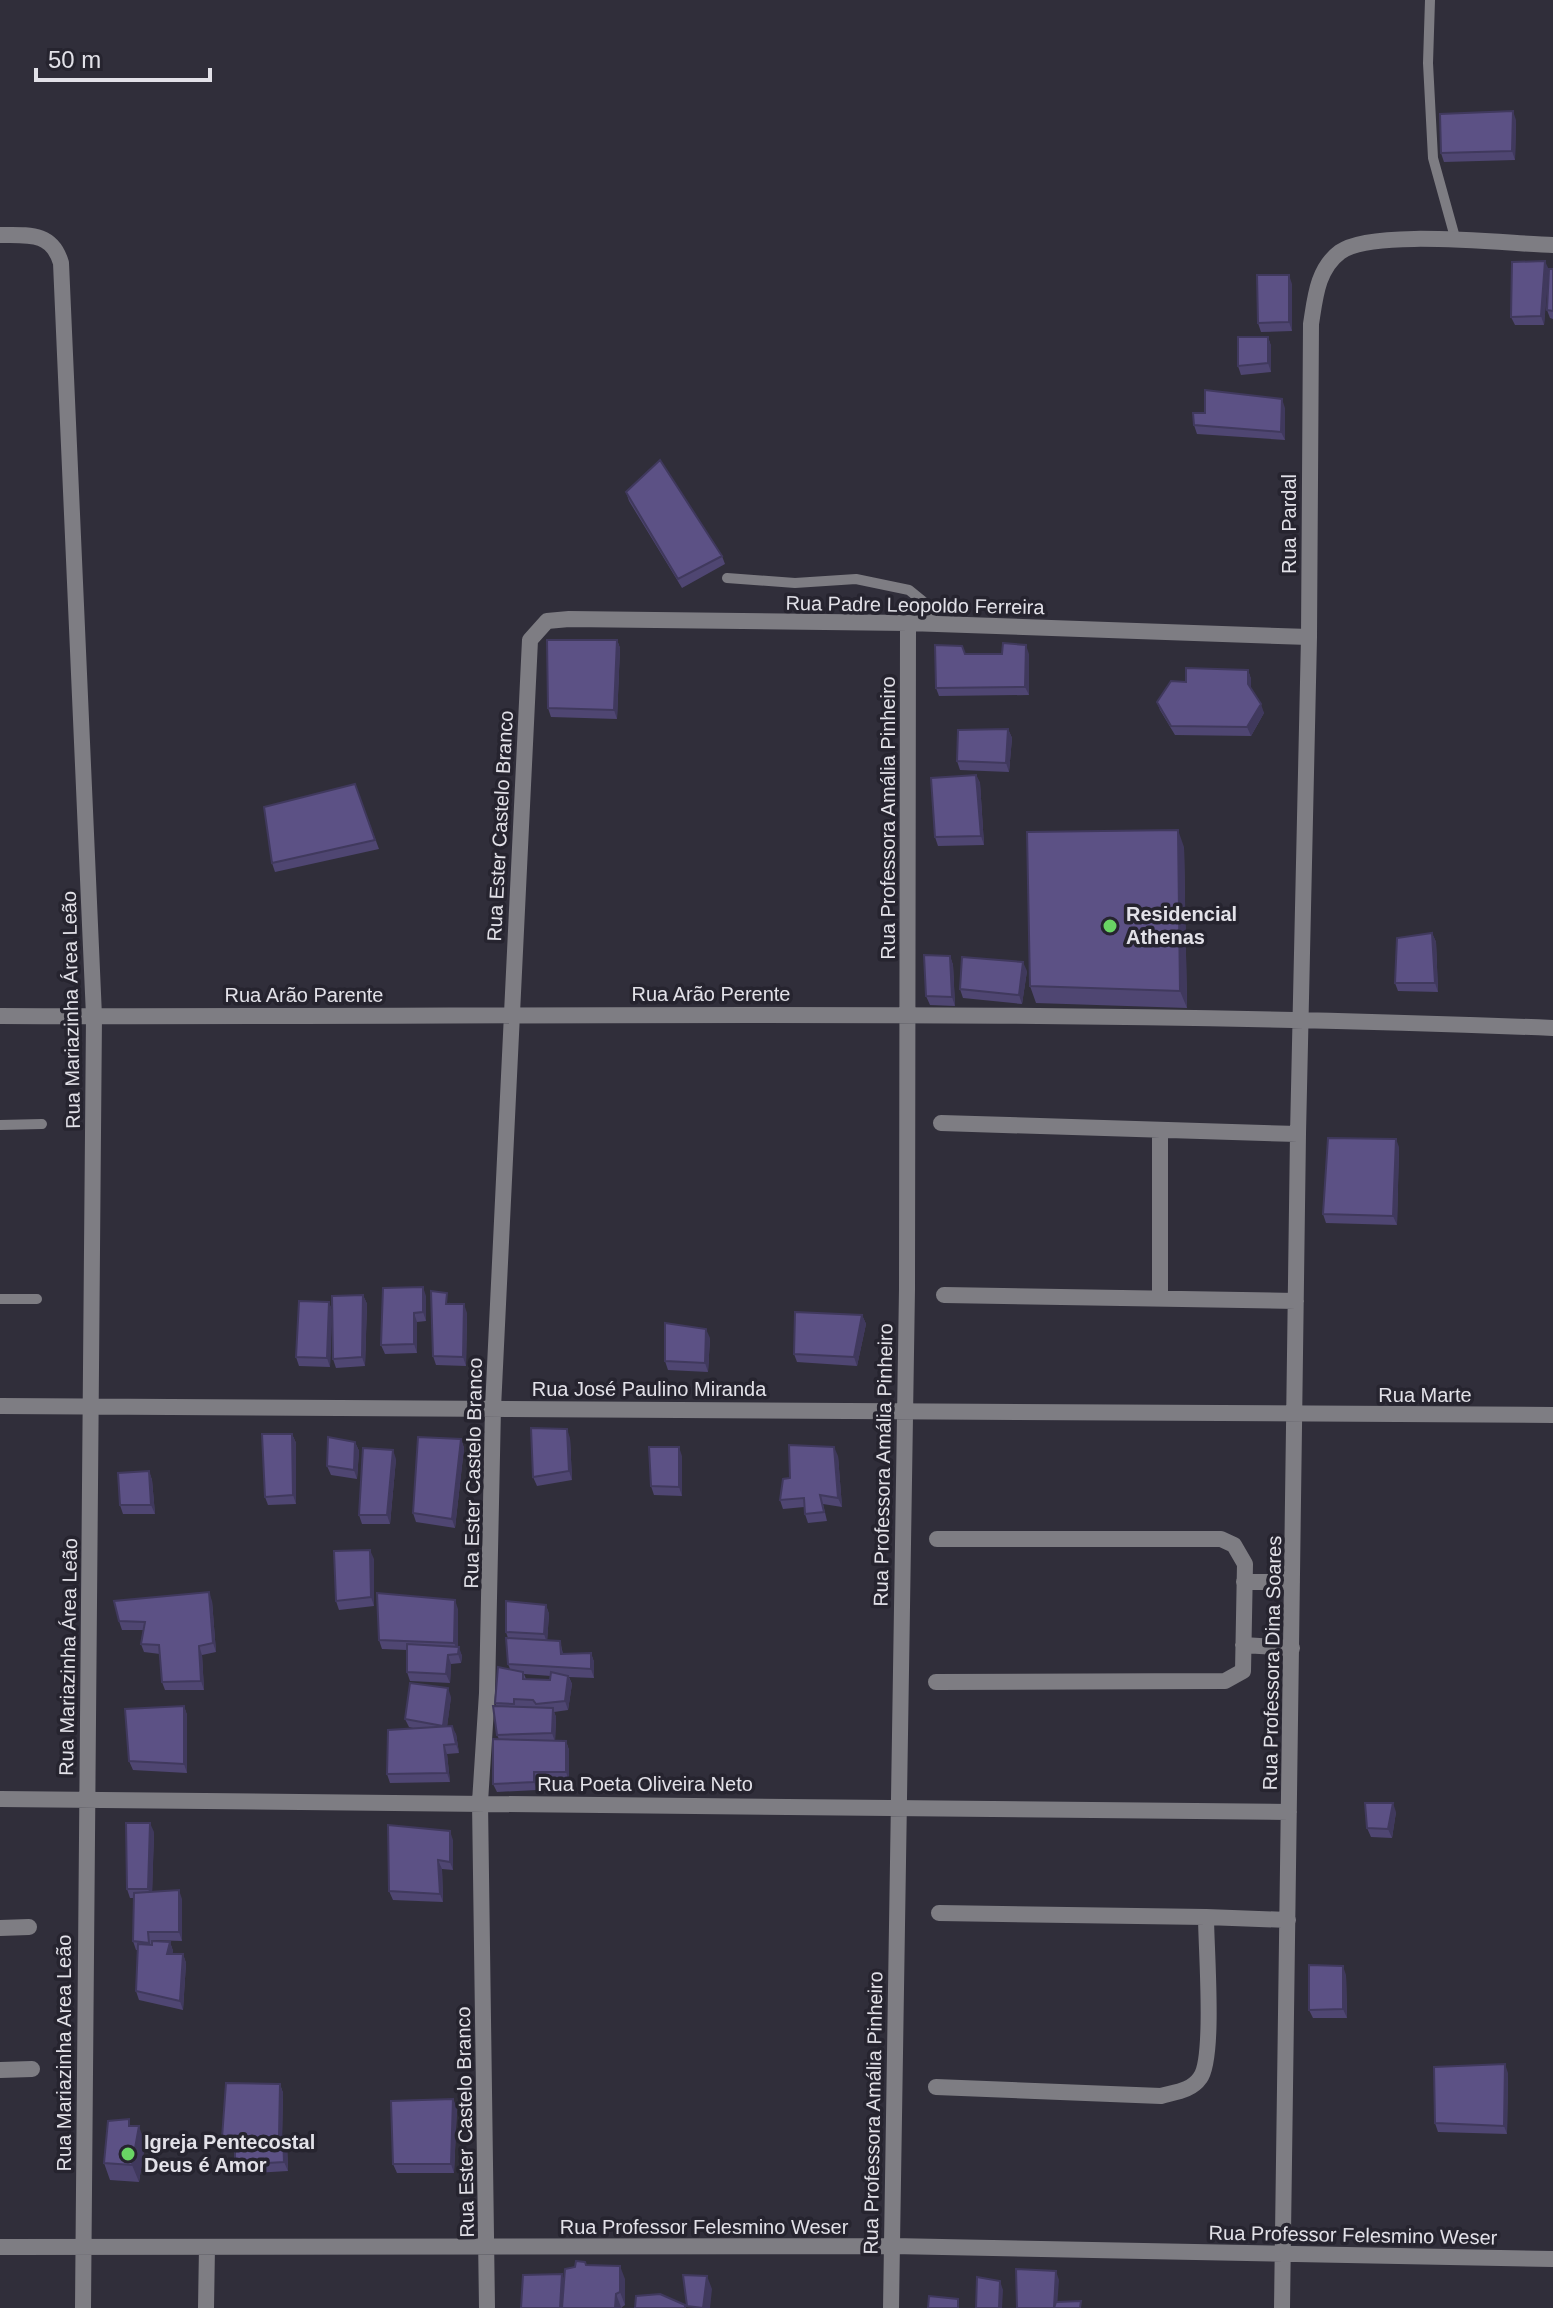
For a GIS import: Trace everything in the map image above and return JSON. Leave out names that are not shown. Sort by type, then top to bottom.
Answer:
[{"type":"street","name":"Rua Mariazinha Área Leão","points":[[0,235],[35,235],[52,242],[58,252],[65,302],[94,1016],[86,1798]]},
{"type":"street","name":"Rua Pardal","points":[[1301,1018],[1309,637],[1310,352],[1316,290],[1331,262],[1341,252],[1357,245],[1406,239],[1553,245]]},
{"type":"street","name":"Rua Padre Leopoldo Ferreira","points":[[530,640],[547,621],[569,619],[908,623],[1309,637]]},
{"type":"street","name":"Rua Professora Amália Pinheiro","points":[[891,2308],[908,1013],[908,623]]},
{"type":"street","name":"Rua Ester Castelo Branco","points":[[487,2308],[480,1802],[488,1661],[493,1408],[513,1015],[515,888],[530,640]]},
{"type":"street","name":"Rua Arão Perente","points":[[513,1015],[908,1013]]},
{"type":"street","points":[[908,1013],[1301,1018],[1553,1028]]},
{"type":"street","name":"Rua Arão Parente","points":[[0,1016],[513,1015]]},
{"type":"street","name":"Rua Professora Dina Soares","points":[[1282,2308],[1301,1018]]},
{"type":"street","points":[[941,1123],[1298,1134]]},
{"type":"street","points":[[1160,1130],[1160,1298]]},
{"type":"street","points":[[944,1295],[1296,1301]]},
{"type":"street","name":"Rua José Paulino Miranda","points":[[0,1406],[1297,1414]]},
{"type":"street","name":"Rua Marte","points":[[1297,1414],[1553,1415]]},
{"type":"street","points":[[936,1682],[1225,1681],[1243,1671],[1245,1564],[1234,1545],[1221,1539],[937,1539]]},
{"type":"street","points":[[1244,1582],[1292,1582]]},
{"type":"street","points":[[1243,1645],[1292,1648]]},
{"type":"street","name":"Rua Mariazinha Area Leão","points":[[83,2308],[86,1798]]},
{"type":"street","name":"Rua Poeta Oliveira Neto","points":[[0,1799],[1289,1812]]},
{"type":"street","points":[[939,1913],[1288,1920]]},
{"type":"street","points":[[936,2087],[1137,2097],[1161,2096],[1191,2087],[1202,2076],[1208,2050],[1206,1917]]},
{"type":"street","points":[[0,1928],[29,1927]]},
{"type":"street","points":[[0,2070],[32,2069]]},
{"type":"street","name":"Rua Professor Felesmino Weser","points":[[0,2247],[486,2249],[892,2246],[1553,2259]]},
{"type":"street","points":[[206,2308],[207,2247]]},
{"type":"lane","points":[[1430,0],[1428,63],[1433,158],[1456,241]]},
{"type":"lane","points":[[727,578],[795,583],[856,579],[909,590],[925,603],[937,624]]},
{"type":"lane","points":[[0,1125],[42,1124]]},
{"type":"lane","points":[[0,1299],[37,1299]]},
{"type":"building","points":[[1513,111],[1512,151],[1441,153],[1440,114]]},
{"type":"building","points":[[1545,261],[1541,316],[1511,317],[1512,262]]},
{"type":"building","points":[[1549,269],[1553,269],[1553,311],[1547,310]]},
{"type":"building","points":[[1257,275],[1289,275],[1289,322],[1258,323]]},
{"type":"building","points":[[1238,337],[1268,337],[1268,363],[1238,366]]},
{"type":"building","points":[[1205,390],[1282,399],[1281,432],[1194,425],[1193,413],[1205,413]]},
{"type":"building","points":[[660,460],[722,556],[678,579],[626,492]]},
{"type":"building","points":[[547,640],[617,640],[614,710],[548,708]]},
{"type":"building","points":[[1003,643],[1026,645],[1025,687],[936,688],[935,645],[962,646],[965,654],[1002,654]]},
{"type":"building","points":[[1186,668],[1248,670],[1248,684],[1261,704],[1247,727],[1171,726],[1157,702],[1171,681],[1186,682]]},
{"type":"building","points":[[1008,729],[1006,763],[957,761],[958,730]]},
{"type":"building","points":[[976,775],[981,836],[935,837],[931,778]]},
{"type":"building","points":[[355,784],[375,840],[272,863],[264,807]]},
{"type":"building","name":"Residencial Athenas","points":[[1178,830],[1180,991],[1030,986],[1027,832]]},
{"type":"building","points":[[1432,933],[1435,983],[1395,983],[1397,938]]},
{"type":"building","points":[[924,955],[950,956],[952,997],[926,996]]},
{"type":"building","points":[[962,957],[1023,962],[1019,995],[960,989]]},
{"type":"building","points":[[1328,1138],[1396,1139],[1393,1216],[1323,1214]]},
{"type":"building","points":[[423,1287],[423,1312],[414,1313],[414,1344],[381,1345],[383,1288]]},
{"type":"building","points":[[431,1291],[447,1293],[446,1304],[464,1304],[463,1357],[433,1356]]},
{"type":"building","points":[[363,1295],[362,1357],[333,1359],[332,1296]]},
{"type":"building","points":[[299,1301],[329,1302],[327,1358],[296,1357]]},
{"type":"building","points":[[795,1312],[862,1315],[854,1357],[794,1354]]},
{"type":"building","points":[[665,1323],[706,1329],[705,1363],[665,1361]]},
{"type":"building","points":[[531,1428],[567,1429],[569,1471],[533,1477]]},
{"type":"building","points":[[262,1434],[292,1434],[293,1495],[265,1497]]},
{"type":"building","points":[[328,1437],[355,1442],[354,1470],[327,1466]]},
{"type":"building","points":[[418,1437],[461,1439],[452,1519],[413,1513]]},
{"type":"building","points":[[789,1445],[834,1447],[838,1498],[820,1495],[824,1512],[805,1514],[804,1498],[780,1500],[783,1479],[790,1478]]},
{"type":"building","points":[[649,1447],[679,1447],[679,1487],[651,1486]]},
{"type":"building","points":[[363,1448],[393,1450],[387,1515],[359,1515]]},
{"type":"building","points":[[149,1471],[151,1505],[120,1505],[118,1473]]},
{"type":"building","points":[[370,1550],[371,1597],[336,1601],[334,1551]]},
{"type":"building","points":[[209,1592],[213,1643],[199,1646],[201,1681],[162,1682],[159,1645],[141,1644],[145,1622],[119,1621],[114,1601]]},
{"type":"building","points":[[377,1593],[455,1600],[454,1643],[379,1640]]},
{"type":"building","points":[[506,1601],[546,1605],[544,1634],[506,1632]]},
{"type":"building","points":[[506,1638],[560,1641],[561,1654],[591,1653],[591,1669],[508,1664]]},
{"type":"building","points":[[407,1644],[459,1647],[458,1654],[448,1655],[446,1674],[407,1672]]},
{"type":"building","points":[[498,1667],[523,1672],[523,1679],[550,1680],[551,1672],[568,1676],[565,1701],[536,1704],[533,1700],[514,1699],[514,1704],[495,1703]]},
{"type":"building","points":[[410,1683],[448,1688],[443,1726],[405,1719]]},
{"type":"building","points":[[184,1706],[184,1764],[129,1761],[125,1709]]},
{"type":"building","points":[[493,1706],[553,1708],[552,1733],[497,1735]]},
{"type":"building","points":[[452,1726],[456,1744],[444,1745],[447,1773],[387,1774],[388,1730]]},
{"type":"building","points":[[493,1739],[566,1741],[566,1772],[534,1772],[534,1782],[493,1784]]},
{"type":"building","points":[[1365,1803],[1393,1803],[1388,1829],[1367,1828]]},
{"type":"building","points":[[126,1823],[150,1823],[148,1889],[127,1889]]},
{"type":"building","points":[[388,1825],[450,1831],[450,1862],[438,1860],[440,1894],[389,1891]]},
{"type":"building","points":[[179,1890],[179,1932],[148,1932],[149,1943],[133,1941],[134,1893]]},
{"type":"building","points":[[152,1941],[170,1942],[167,1954],[183,1954],[180,2001],[136,1991],[138,1944],[152,1945]]},
{"type":"building","points":[[1309,1965],[1343,1966],[1343,2009],[1309,2010]]},
{"type":"building","points":[[1505,2064],[1504,2126],[1435,2123],[1434,2067]]},
{"type":"building","points":[[226,2083],[280,2084],[279,2137],[283,2136],[284,2162],[235,2165],[235,2142],[222,2138]]},
{"type":"building","points":[[453,2099],[451,2164],[393,2164],[391,2101]]},
{"type":"building","points":[[129,2119],[129,2126],[139,2126],[132,2165],[104,2163],[108,2121]]},
{"type":"building","points":[[576,2261],[585,2262],[586,2265],[620,2266],[620,2292],[616,2294],[615,2308],[562,2308],[565,2269],[575,2267]]},
{"type":"building","points":[[1016,2269],[1056,2271],[1054,2308],[1017,2308]]},
{"type":"building","points":[[562,2274],[560,2308],[521,2308],[523,2275]]},
{"type":"building","points":[[683,2275],[707,2276],[703,2308],[687,2306]]},
{"type":"building","points":[[977,2277],[1000,2281],[999,2308],[976,2308]]},
{"type":"building","points":[[660,2294],[685,2305],[685,2308],[635,2308],[636,2296]]},
{"type":"building","points":[[929,2296],[958,2299],[958,2308],[928,2308]]},
{"type":"building","points":[[1081,2301],[1080,2308],[1054,2308],[1056,2302]]},
{"type":"place","name":"Residencial Athenas","points":[[1110,926]]},
{"type":"place","name":"Igreja Pentecostal Deus é Amor","points":[[128,2154]]}]
